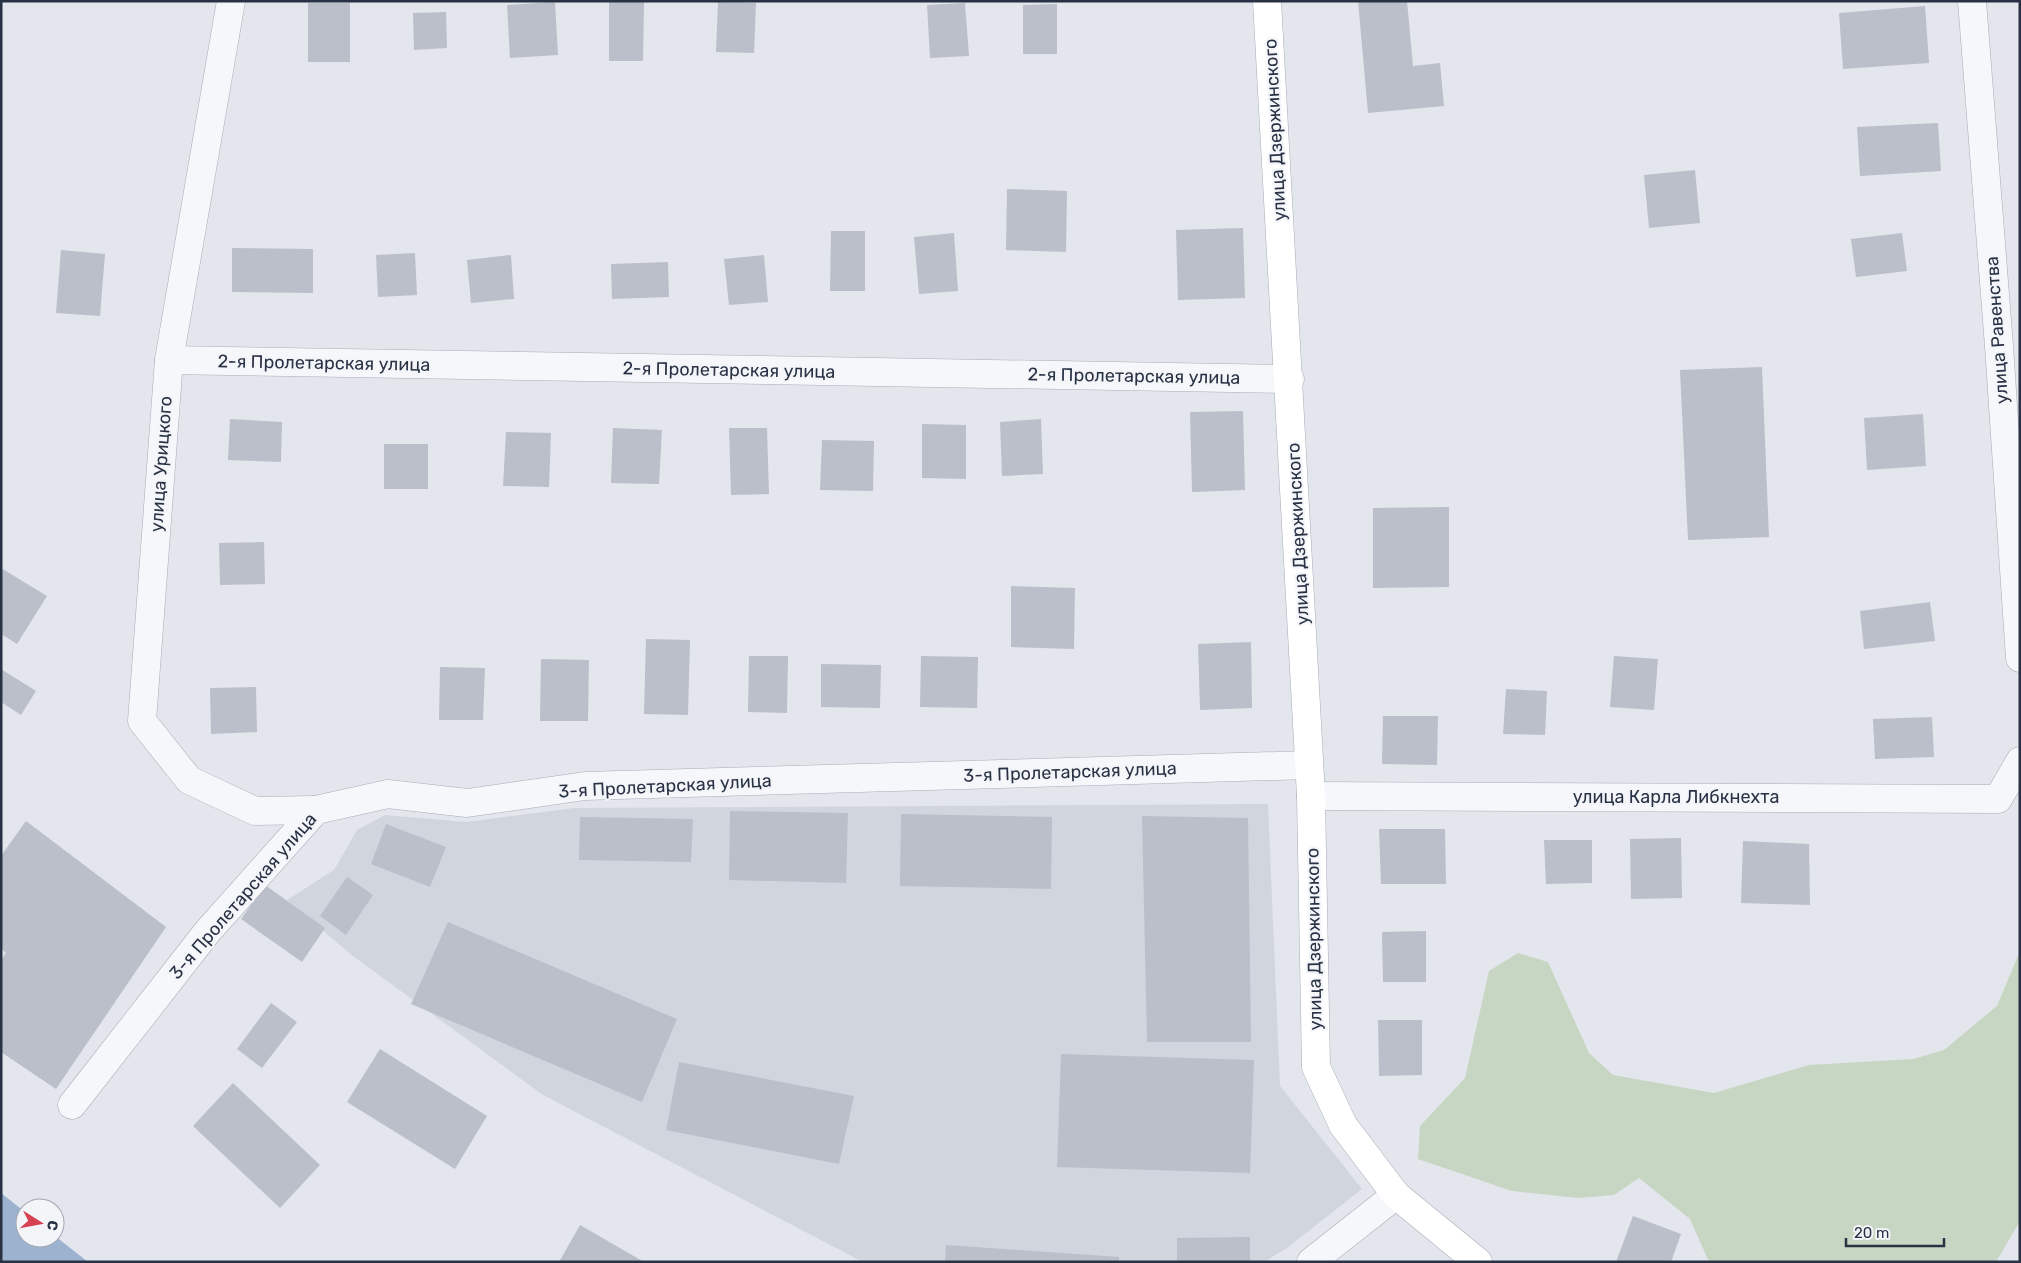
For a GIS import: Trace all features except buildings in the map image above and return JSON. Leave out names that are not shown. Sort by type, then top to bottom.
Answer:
[{"type":"street","name":"улица Урицкого","points":[[231,1],[169,360],[142,721],[189,780],[255,812],[316,810]]},
{"type":"street","name":"улица Дзержинского","points":[[1268,1],[1290,379],[1311,796],[1316,1067],[1343,1125],[1396,1194]]},
{"type":"street","name":"улица Равенства","points":[[1972,1],[2009,346],[2020,658]]},
{"type":"street","name":"2-я Пролетарская улица","points":[[169,360],[1290,379]]},
{"type":"street","name":"улица Карла Либкнехта","points":[[1311,796],[1998,799],[2020,761]]},
{"type":"street","name":"3-я Пролетарская улица","points":[[72,1105],[208,930],[316,810],[388,794],[466,803],[585,786],[1309,765]]},
{"type":"street","points":[[1312,1262],[1396,1194],[1478,1262]]},
{"type":"shaded area","points":[[1268,804],[1280,1086],[1362,1189],[1287,1248],[1264,1262],[863,1262],[543,1095],[353,956],[287,900],[334,870],[357,830],[385,815],[466,822],[575,808]]},
{"type":"green space","points":[[2020,951],[2020,1221],[1996,1262],[1709,1262],[1690,1219],[1639,1178],[1614,1195],[1578,1198],[1512,1191],[1418,1159],[1420,1126],[1465,1078],[1489,971],[1518,953],[1548,962],[1589,1053],[1613,1075],[1714,1093],[1809,1065],[1913,1059],[1944,1050],[1997,1006]]},
{"type":"water","points":[[1,1193],[15,1204],[15,1248],[65,1248],[65,1244],[88,1262],[1,1262]]}]
